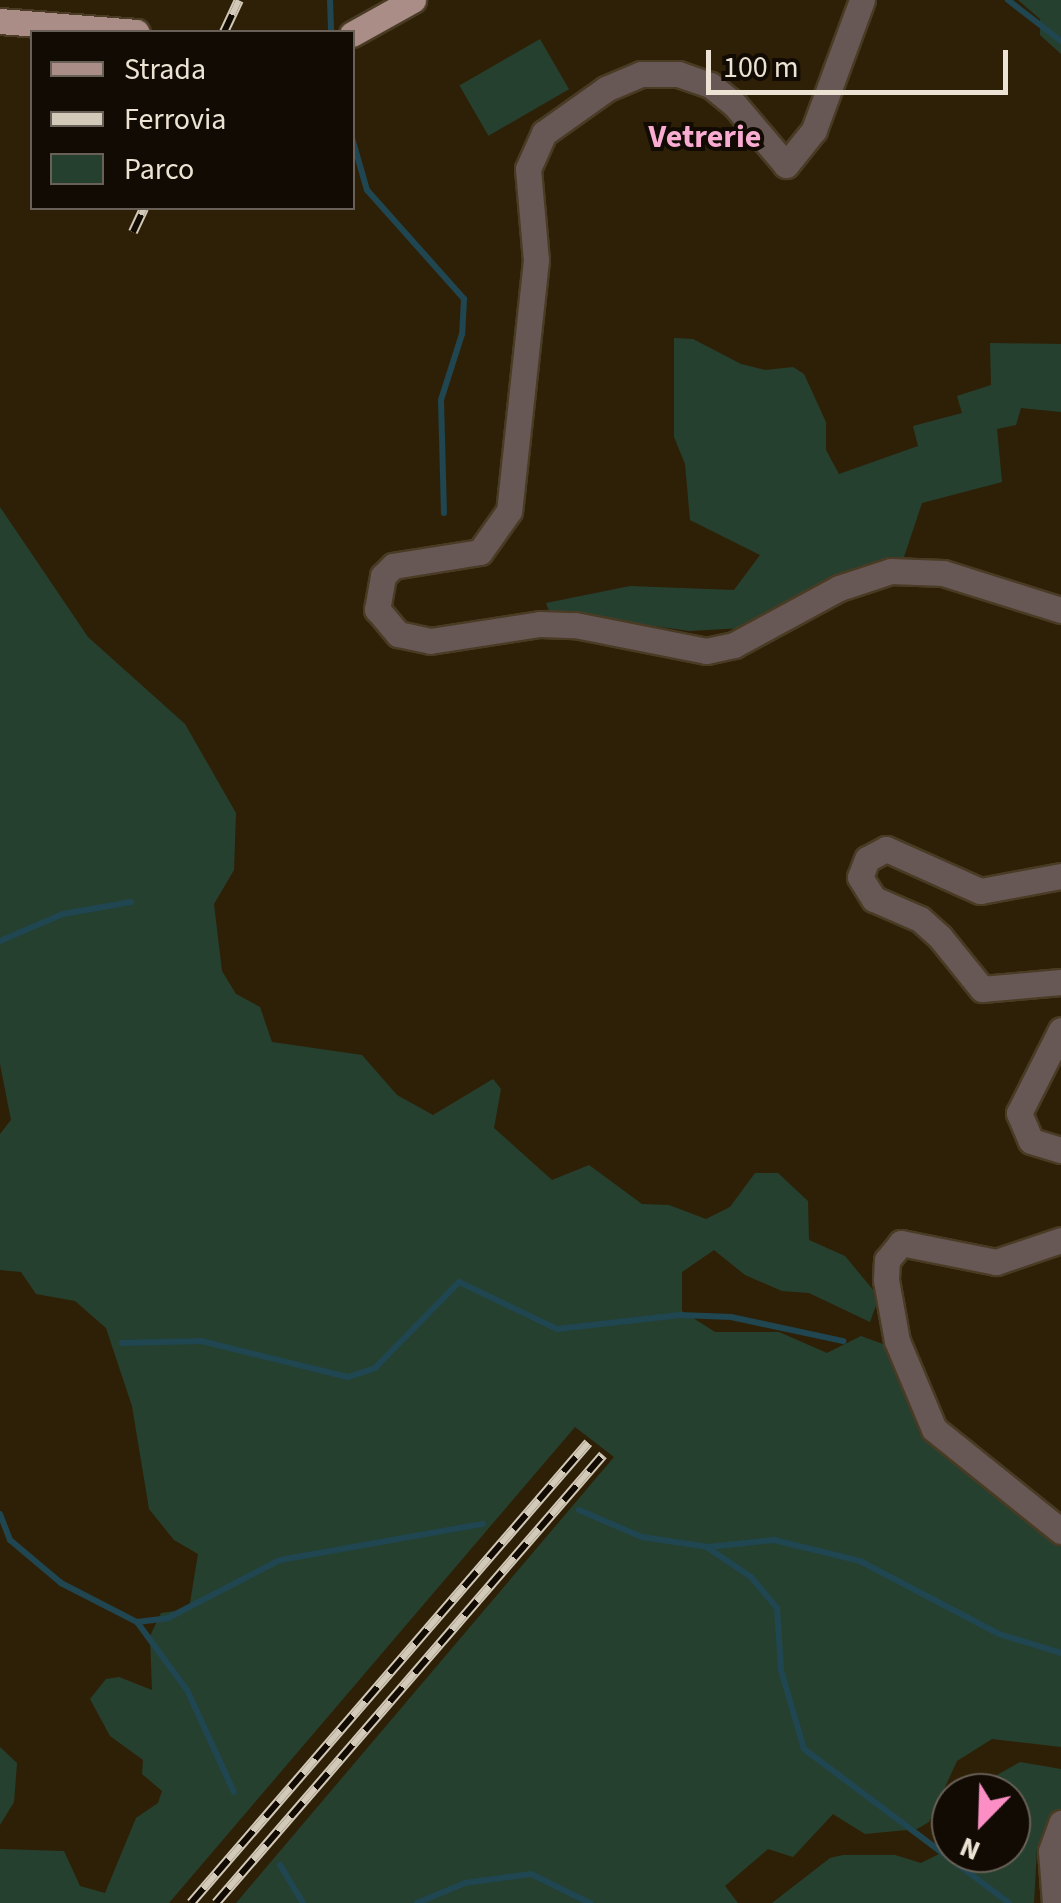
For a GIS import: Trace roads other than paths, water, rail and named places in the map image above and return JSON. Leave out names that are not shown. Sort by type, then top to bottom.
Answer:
[{"type":"main road","points":[[355,32],[413,0]]},
{"type":"main road","points":[[0,21],[111,30]]},
{"type":"street","points":[[862,0],[814,130],[786,164],[723,95],[678,74],[641,74],[606,89],[544,132],[528,169],[536,260],[509,511],[480,552],[393,566],[375,599],[382,618],[407,638],[430,641],[540,624],[575,625],[706,652],[759,634],[839,588],[891,571],[921,570],[1061,610]]},
{"type":"street","points":[[1061,876],[980,891],[886,849],[866,859],[860,877],[874,898],[920,918],[982,988],[1061,982]]},
{"type":"street","points":[[1061,1030],[1019,1112],[1031,1140],[1061,1150]]},
{"type":"street","points":[[1061,1240],[996,1262],[901,1243],[887,1260],[886,1280],[897,1341],[934,1429],[1061,1530]]},
{"type":"street","points":[[1056,1903],[1052,1851],[1061,1823]]},
{"type":"waterway","points":[[330,0],[331,30]]},
{"type":"waterway","points":[[1008,0],[1061,41]]},
{"type":"waterway","points":[[355,148],[367,190],[464,299],[462,334],[441,400],[444,513]]},
{"type":"waterway","points":[[0,941],[63,914],[131,902]]},
{"type":"waterway","points":[[122,1343],[201,1341],[348,1377],[375,1368],[459,1282],[557,1329],[680,1315],[731,1317],[843,1341]]},
{"type":"waterway","points":[[579,1510],[642,1537],[708,1547],[774,1540],[860,1561],[999,1634],[1061,1653]]},
{"type":"waterway","points":[[0,1514],[10,1540],[61,1583],[137,1622],[168,1618],[280,1560],[483,1524]]},
{"type":"waterway","points":[[708,1548],[751,1577],[777,1608],[781,1670],[804,1749],[1009,1903]]},
{"type":"waterway","points":[[137,1622],[187,1690],[234,1792]]},
{"type":"waterway","points":[[280,1865],[303,1903]]},
{"type":"waterway","points":[[417,1903],[465,1883],[531,1874],[590,1903]]},
{"type":"railway","points":[[225,30],[239,0]]},
{"type":"railway","points":[[133,232],[143,210]]},
{"type":"railway","points":[[191,1903],[588,1443]]},
{"type":"railway","points":[[216,1903],[603,1455]]},
{"type":"district","name":"Vetrerie","points":[[705,137]]}]
